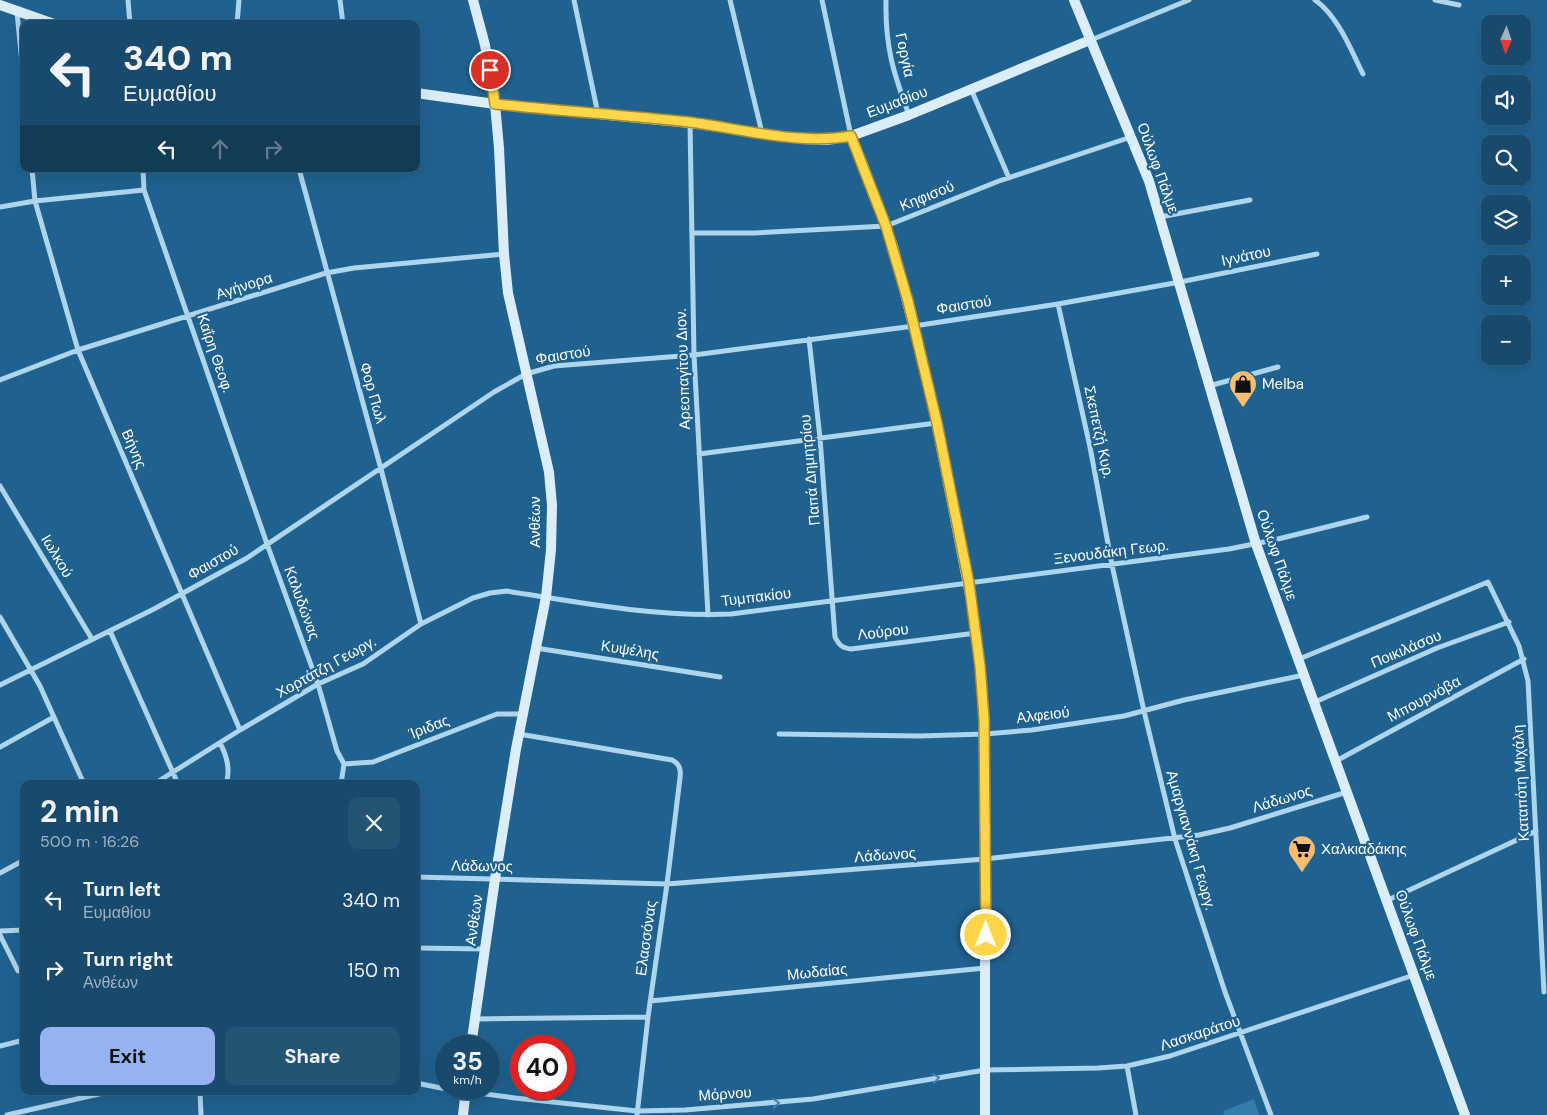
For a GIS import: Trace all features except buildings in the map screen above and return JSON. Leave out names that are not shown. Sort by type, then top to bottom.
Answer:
[{"type":"street","points":[[128,0],[130,20]]},
{"type":"street","points":[[237,20],[239,0]]},
{"type":"street","points":[[340,0],[342,20]]},
{"type":"street","points":[[574,0],[598,114]]},
{"type":"street","points":[[730,0],[762,133]]},
{"type":"street","points":[[822,0],[851,136],[886,226],[914,326],[937,423],[969,583],[982,682],[984,734],[985,1115]]},
{"type":"street","name":"Γοργία","points":[[886,0],[889,51],[895,76],[909,114]]},
{"type":"street","name":"Ούλωφ Πάλμε","points":[[1074,0],[1142,163],[1180,282],[1256,544],[1388,900],[1465,1115]]},
{"type":"street","points":[[1090,40],[1189,0]]},
{"type":"street","points":[[1315,0],[1328,12],[1338,27],[1364,74]]},
{"type":"street","points":[[1435,0],[1459,5]]},
{"type":"street","name":"Ανθέων","points":[[472,1035],[518,734],[546,597],[551,550],[552,505],[548,472],[511,307],[504,254],[495,104],[485,45],[475,2]]},
{"type":"street","points":[[0,5],[43,20]]},
{"type":"street","points":[[17,11],[20,42]]},
{"type":"street","name":"Ευμαθίου","points":[[420,94],[495,104],[690,123],[803,140],[827,140],[851,136],[909,114],[1090,40]]},
{"type":"street","points":[[971,89],[1009,178]]},
{"type":"street","name":"Αρεοπαγίτου Διον.","points":[[690,123],[694,354],[708,615]]},
{"type":"street","name":"Κηφισού","points":[[692,233],[754,233],[886,226],[1009,178],[1131,137]]},
{"type":"street","name":"Βήνης","points":[[32,172],[35,201],[78,350],[240,730]]},
{"type":"street","name":"Καΐρη Θεοφ.","points":[[142,172],[144,190],[267,544]]},
{"type":"street","name":"Φορ Πωλ","points":[[300,172],[381,469],[421,624]]},
{"type":"street","points":[[0,207],[35,201],[144,190]]},
{"type":"street","points":[[1160,217],[1250,200]]},
{"type":"street","name":"Αγήνορα","points":[[0,380],[78,350],[326,273],[354,268],[504,254]]},
{"type":"street","name":"Ιγνάτου","points":[[1180,282],[1317,254]]},
{"type":"street","name":"Φαιστού","points":[[0,684],[182,594],[247,558],[494,392],[526,374],[564,364],[694,354],[914,326],[1058,304],[1180,282]]},
{"type":"street","name":"Σκεπετζή Κυρ.","points":[[1058,304],[1090,447],[1112,565]]},
{"type":"street","name":"Παπά Δημητρίου","points":[[809,339],[820,438],[832,600]]},
{"type":"street","points":[[1209,386],[1278,367]]},
{"type":"street","points":[[699,454],[937,423]]},
{"type":"street","name":"Ιωλκού","points":[[0,486],[92,639]]},
{"type":"street","name":"Ξενουδάκη Γεωρ.","points":[[969,583],[1256,544],[1367,517]]},
{"type":"street","name":"Καλυδώνας","points":[[267,544],[318,684],[337,751],[344,764]]},
{"type":"street","name":"Αμαργιαννάκη Γεωργ.","points":[[1112,565],[1144,711],[1175,839],[1208,943],[1271,1115]]},
{"type":"street","name":"Καταπότη Μιχάλη","points":[[1299,659],[1488,582],[1524,659],[1530,694],[1544,992]]},
{"type":"street","name":"Τυμπακίου","points":[[546,597],[625,609],[708,615],[755,611],[969,583]]},
{"type":"street","name":"Χορτάτζη Γεωργ.","points":[[160,780],[318,684],[363,664],[421,624],[473,598],[507,591],[546,597]]},
{"type":"street","name":"Λούρου","points":[[832,600],[835,637],[838,644],[844,648],[976,634]]},
{"type":"street","points":[[0,617],[31,669],[82,780]]},
{"type":"street","name":"Ποικιλάσου","points":[[1315,702],[1437,648],[1508,622]]},
{"type":"street","points":[[110,630],[176,780]]},
{"type":"street","name":"Κυψέλης","points":[[536,648],[720,677]]},
{"type":"street","name":"Μπουρνόβα","points":[[1336,761],[1524,659]]},
{"type":"street","name":"Αλφειού","points":[[779,734],[919,736],[984,734],[1076,724],[1144,711],[1184,700],[1305,675]]},
{"type":"street","name":"Ίριδας","points":[[344,764],[373,762],[498,714],[523,714]]},
{"type":"street","points":[[0,747],[54,717]]},
{"type":"street","name":"Ελασσόνας","points":[[518,734],[672,760],[679,766],[680,778],[637,1113]]},
{"type":"street","points":[[220,742],[226,754],[228,767],[226,780]]},
{"type":"street","points":[[342,780],[344,764]]},
{"type":"street","name":"Λάδωνος","points":[[420,877],[667,884],[985,859],[1175,839],[1230,828],[1348,792]]},
{"type":"street","points":[[1388,900],[1536,831]]},
{"type":"street","points":[[0,873],[20,862]]},
{"type":"street","points":[[18,971],[0,933],[20,930]]},
{"type":"street","points":[[420,948],[485,949]]},
{"type":"street","name":"Μωδαίας","points":[[650,1001],[986,968]]},
{"type":"street","name":"Λασκαράτου","points":[[985,1070],[1127,1066],[1170,1056],[1414,975]]},
{"type":"street","points":[[474,1019],[648,1017]]},
{"type":"street","points":[[0,1046],[20,1041]]},
{"type":"street","points":[[1127,1066],[1136,1115]]},
{"type":"street","name":"Μόρνου","points":[[500,1095],[637,1113],[813,1100],[985,1070]]},
{"type":"street","name":"Μόρνου","points":[[420,1084],[435,1087]]},
{"type":"street","points":[[8,1115],[95,1095]]},
{"type":"street","points":[[200,1095],[201,1115]]},
{"type":"street","points":[[463,1115],[465,1100]]},
{"type":"shaded area","points":[[1254,1099],[1259,1115],[1224,1115],[1223,1111]]},
{"type":"place","name":"Melba","points":[[1243,408]]},
{"type":"place","name":"Χαλκιαδάκης","points":[[1302,873]]},
{"type":"route","points":[[490,70],[495,104],[671,120],[803,140],[827,140],[851,136],[893,246],[908,301],[937,423],[969,583],[982,682],[984,718],[986,935]]}]
